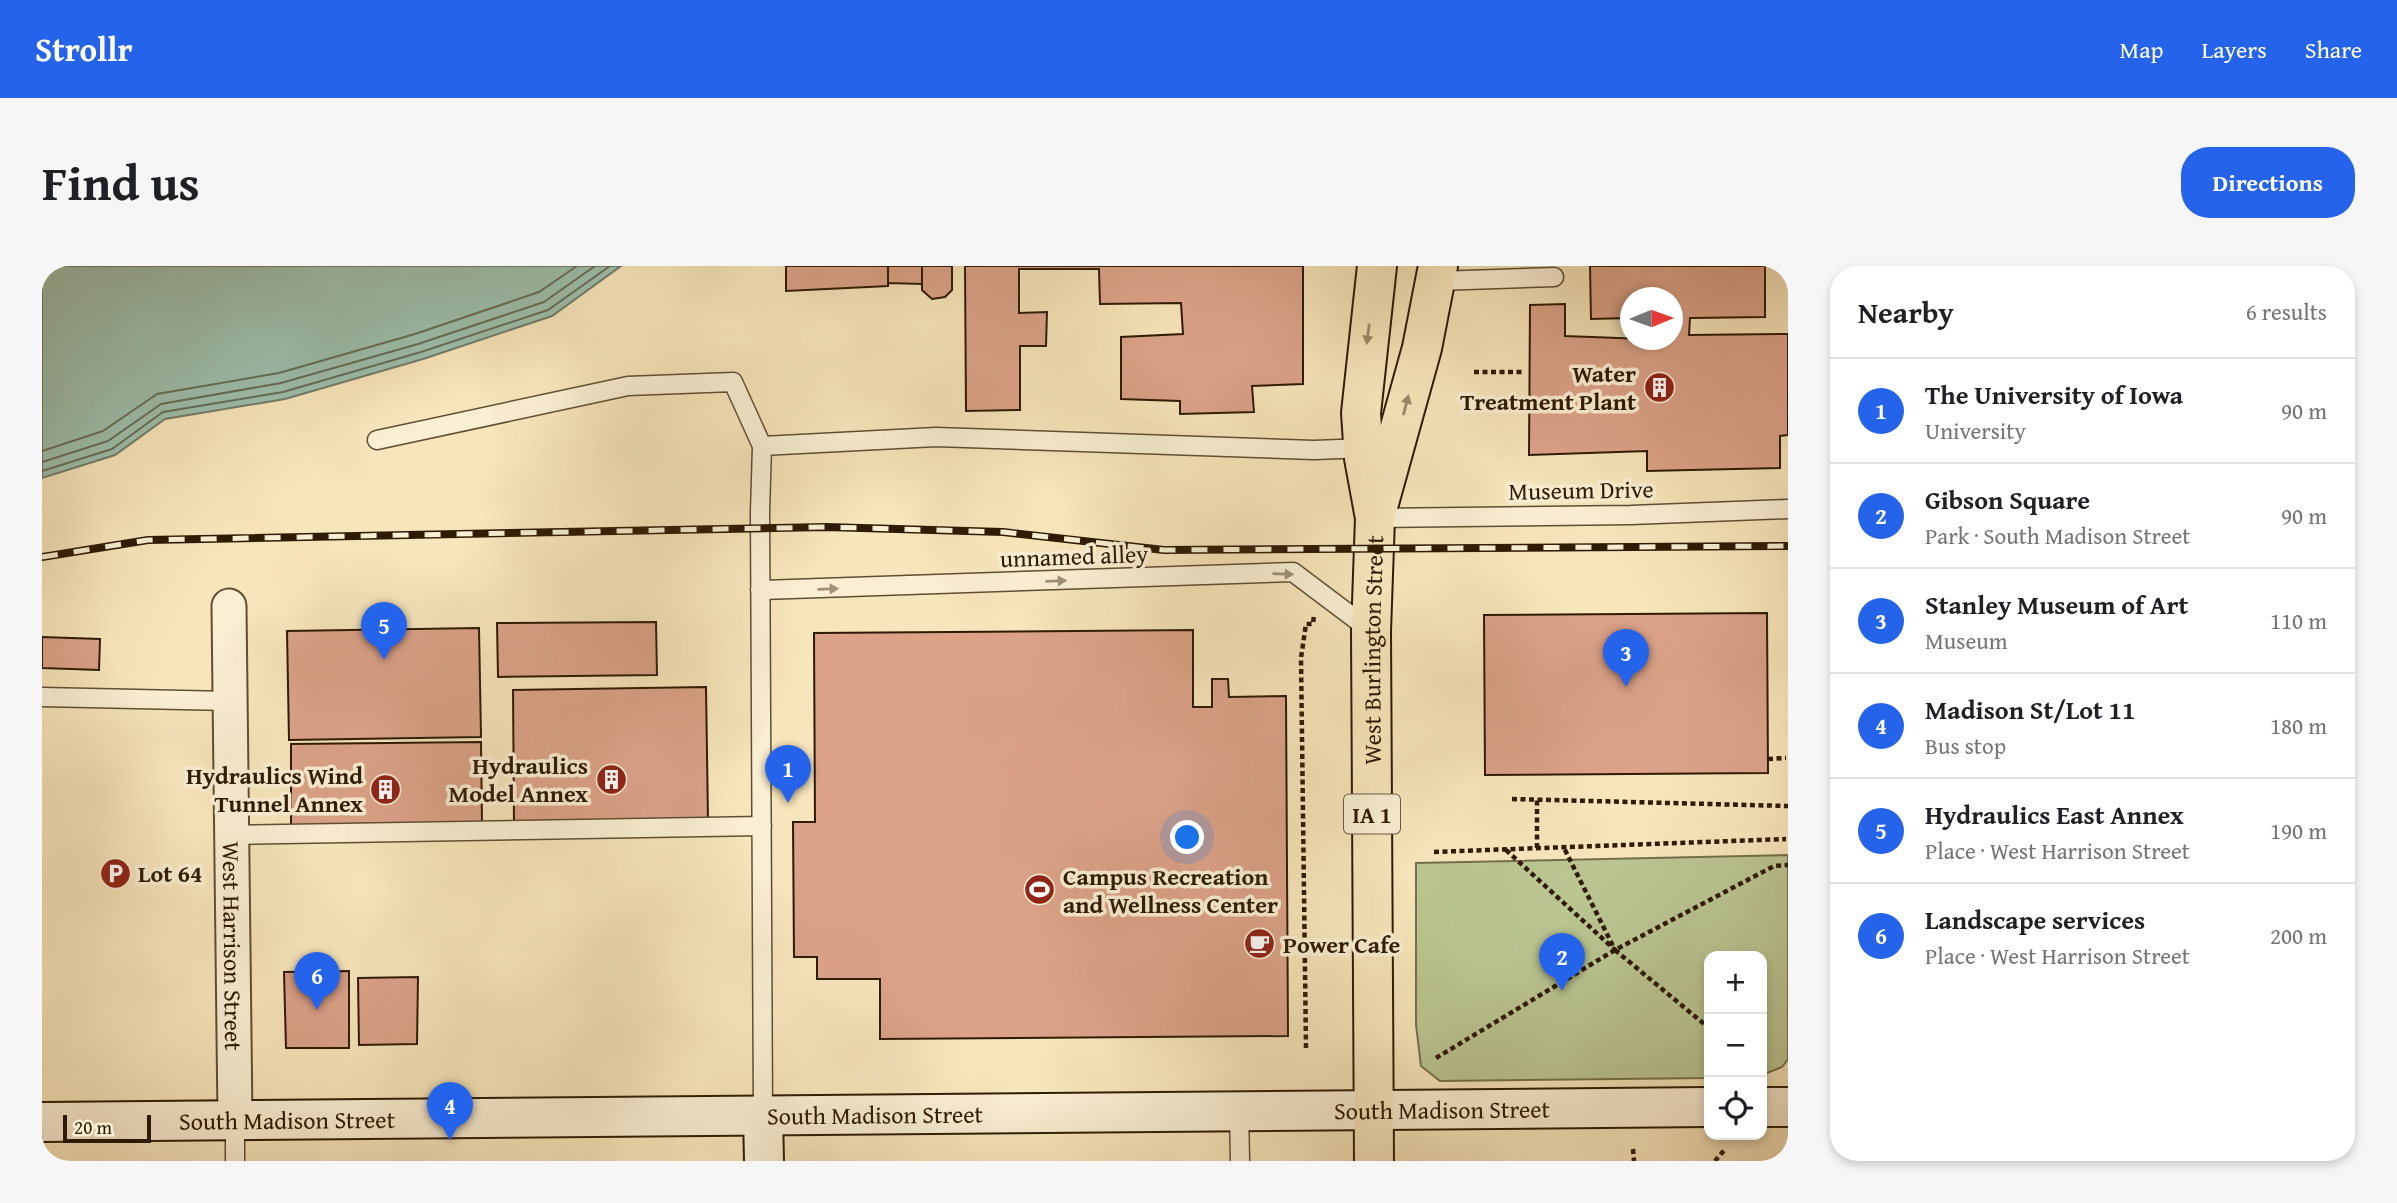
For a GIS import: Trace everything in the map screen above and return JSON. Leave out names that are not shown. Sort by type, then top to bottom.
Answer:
[{"type":"main road","name":"West Burlington Street","points":[[1377,266],[1361,413],[1379,448]]},
{"type":"main road","name":"West Burlington Street","points":[[1374,1161],[1371,631],[1379,448],[1437,273]]},
{"type":"street","name":"West Harrison Street","points":[[229,606],[234,1120]]},
{"type":"street","name":"South Madison Street","points":[[42,1122],[1704,1107]]},
{"type":"street","points":[[1767,1107],[1788,1107]]},
{"type":"street","points":[[763,1115],[764,1161]]},
{"type":"lane","points":[[1437,273],[1554,277]]},
{"type":"lane","points":[[377,440],[628,386],[733,382],[762,446],[760,590],[763,1115]]},
{"type":"lane","points":[[762,446],[936,437],[1314,450],[1379,448]]},
{"type":"lane","name":"Museum Drive","points":[[1375,518],[1631,515],[1788,509]]},
{"type":"lane","name":"unnamed alley","points":[[760,590],[1293,572],[1371,631]]},
{"type":"lane","points":[[42,696],[229,701]]},
{"type":"lane","points":[[231,835],[762,826]]},
{"type":"lane","points":[[1239,1111],[1240,1161]]},
{"type":"lane","name":"West Harrison Street","points":[[234,1120],[235,1161]]},
{"type":"path","points":[[1474,372],[1524,372]]},
{"type":"path","points":[[1306,1048],[1301,658],[1306,624],[1313,624],[1314,589]]},
{"type":"path","points":[[1768,759],[1786,758]]},
{"type":"path","points":[[1511,799],[1788,806]]},
{"type":"path","points":[[1537,800],[1537,849]]},
{"type":"path","points":[[1434,852],[1786,839]]},
{"type":"path","points":[[1564,848],[1615,950]]},
{"type":"path","points":[[1506,850],[1615,950],[1704,1024]]},
{"type":"path","points":[[1436,1058],[1615,950],[1774,866],[1788,865]]},
{"type":"path","points":[[1715,1161],[1726,1148]]},
{"type":"path","points":[[1633,1149],[1634,1161]]},
{"type":"green space","points":[[1788,855],[1788,1059],[1782,1067],[1767,1073],[1767,951],[1704,951],[1704,1078],[1440,1081],[1421,1066],[1416,1025],[1416,863]]},
{"type":"water","points":[[42,266],[621,266],[552,316],[423,359],[285,399],[165,419],[115,455],[42,478]]},
{"type":"building","points":[[786,266],[888,266],[888,286],[786,291]]},
{"type":"building","points":[[888,266],[922,266],[922,284],[888,283]]},
{"type":"building","points":[[922,266],[952,266],[952,290],[945,297],[932,299],[922,290]]},
{"type":"building","points":[[965,266],[1303,266],[1303,384],[1252,386],[1254,412],[1180,414],[1180,401],[1121,399],[1121,337],[1183,334],[1181,303],[1100,304],[1099,269],[1019,269],[1019,313],[1047,312],[1046,346],[1020,346],[1020,410],[966,411]]},
{"type":"building","name":"Water Treatment Plant","points":[[1590,266],[1765,266],[1765,317],[1690,318],[1689,335],[1788,334],[1788,435],[1780,436],[1780,468],[1647,471],[1647,451],[1529,455],[1530,305],[1565,304],[1565,336],[1620,338],[1620,350],[1683,350],[1683,287],[1620,287],[1620,318],[1591,319]]},
{"type":"building","points":[[1767,613],[1768,773],[1485,775],[1484,615]]},
{"type":"building","points":[[656,622],[657,675],[498,677],[497,623]]},
{"type":"building","points":[[479,628],[481,737],[289,740],[287,631]]},
{"type":"building","name":"Campus Recreation and Wellness Center","points":[[1193,630],[1193,707],[1212,707],[1212,679],[1228,679],[1229,697],[1286,696],[1288,1036],[880,1039],[880,979],[817,979],[817,957],[794,957],[793,822],[815,822],[814,633]]},
{"type":"building","points":[[42,637],[100,639],[99,670],[42,668]]},
{"type":"building","name":"Hydraulics Model Annex","points":[[706,687],[708,820],[514,823],[513,690]]},
{"type":"building","name":"Hydraulics Wind Tunnel Annex","points":[[481,742],[482,824],[291,826],[291,744]]},
{"type":"building","points":[[349,971],[349,1048],[286,1048],[284,972]]},
{"type":"building","points":[[418,977],[417,1044],[359,1045],[358,978]]},
{"type":"railway","points":[[42,557],[148,540],[826,527],[1003,532],[1164,550],[1788,546]]},
{"type":"place","name":"Water Treatment Plant","points":[[1659,387]]},
{"type":"place","name":"Hydraulics East Annex","points":[[384,660]]},
{"type":"place","name":"Stanley Museum of Art","points":[[1626,687]]},
{"type":"place","name":"Hydraulics Model Annex","points":[[611,779]]},
{"type":"place","name":"Hydraulics Wind Tunnel Annex","points":[[386,789]]},
{"type":"place","name":"The University of Iowa","points":[[788,803]]},
{"type":"place","name":"Lot 64","points":[[115,873]]},
{"type":"place","name":"Campus Recreation and Wellness Center","points":[[1040,890]]},
{"type":"place","name":"Power Cafe","points":[[1260,944]]},
{"type":"place","name":"Gibson Square","points":[[1562,991]]},
{"type":"place","name":"Landscape services","points":[[317,1010]]},
{"type":"place","name":"Madison St/Lot 11","points":[[450,1140]]}]
